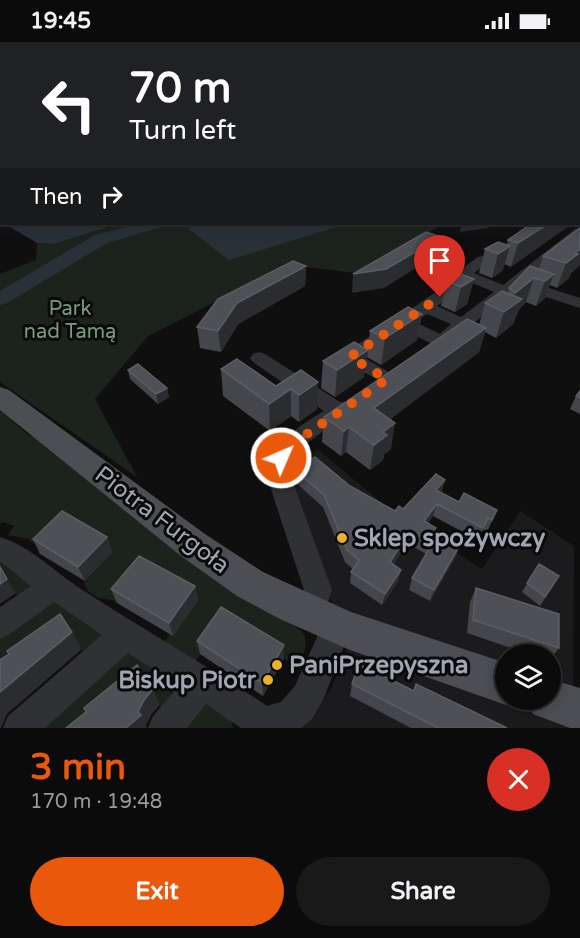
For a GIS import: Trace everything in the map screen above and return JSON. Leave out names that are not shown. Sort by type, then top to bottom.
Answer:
[{"type":"main road","name":"Piotra Furgoła","points":[[0,396],[214,561],[259,589],[324,620],[495,680]]},
{"type":"main road","points":[[561,703],[580,710]]},
{"type":"street","points":[[468,276],[466,272],[483,260],[496,258],[541,226],[576,235]]},
{"type":"street","points":[[403,323],[432,347],[576,235]]},
{"type":"street","points":[[508,250],[543,262]]},
{"type":"street","points":[[0,549],[7,551],[52,585],[126,634],[204,682],[261,726],[285,718],[300,707],[312,687],[324,620],[318,590],[279,477],[279,464],[289,447],[381,383],[350,357],[403,323],[468,276],[580,303]]},
{"type":"street","points":[[425,307],[464,324]]},
{"type":"street","points":[[259,358],[340,412]]},
{"type":"street","points":[[0,624],[38,598],[52,585]]},
{"type":"street","points":[[20,728],[126,634]]},
{"type":"street","points":[[165,728],[204,682]]},
{"type":"shaded area","points":[[7,225],[115,225],[54,244],[37,243]]},
{"type":"shaded area","points":[[188,225],[343,225],[229,260],[185,226]]},
{"type":"shaded area","points":[[317,449],[394,513],[482,569],[520,511],[574,546],[573,728],[291,728],[310,718],[331,689],[348,646],[284,472]]},
{"type":"green space","name":"Park nad Tamą","points":[[115,225],[442,225],[356,273],[288,265],[148,336],[95,399],[137,477],[0,382],[0,274],[36,260],[37,243],[54,244]]},
{"type":"green space","points":[[0,409],[28,435],[34,437],[302,631],[306,645],[297,669],[284,658],[200,654],[195,663],[164,643],[170,634],[112,600],[99,598],[88,591],[84,583],[112,552],[69,526],[41,554],[40,549],[28,539],[8,535],[14,526],[2,522],[0,524]]},
{"type":"green space","points":[[0,556],[38,582],[20,600],[6,576],[0,580]]},
{"type":"green space","points":[[50,598],[106,633],[87,658],[71,632],[0,687],[0,629]]},
{"type":"green space","points":[[128,648],[179,682],[182,689],[164,711],[144,682],[95,728],[29,728],[114,654]]},
{"type":"green space","points":[[204,702],[231,719],[233,728],[173,728],[194,706]]},
{"type":"building","points":[[530,225],[546,225],[518,243],[508,240]]},
{"type":"building","points":[[580,228],[580,249],[575,253],[578,254],[566,263],[543,256]]},
{"type":"building","points":[[426,232],[441,237],[386,269],[353,274]]},
{"type":"building","points":[[498,242],[510,246],[498,254],[485,249]]},
{"type":"building","points":[[293,261],[306,266],[237,303],[218,331],[197,327],[218,299]]},
{"type":"building","points":[[530,266],[554,274],[545,281],[534,278],[515,293],[509,288]]},
{"type":"building","points":[[458,273],[474,279],[461,287],[447,281]]},
{"type":"building","points":[[502,291],[522,299],[504,312],[485,303]]},
{"type":"building","points":[[408,307],[422,314],[385,338],[370,331]]},
{"type":"building","points":[[467,319],[486,328],[374,408],[395,423],[383,432],[387,435],[374,445],[349,427],[344,431],[324,417]]},
{"type":"building","points":[[354,342],[368,350],[337,370],[323,361]]},
{"type":"building","points":[[237,359],[276,386],[301,370],[318,382],[299,395],[291,389],[269,404],[221,369]]},
{"type":"building","points":[[138,364],[167,388],[156,394],[128,370]]},
{"type":"building","points":[[315,457],[350,486],[395,511],[399,506],[403,509],[436,474],[445,480],[436,490],[459,502],[464,493],[497,510],[492,520],[488,518],[483,528],[437,504],[424,521],[436,528],[433,532],[460,545],[434,590],[412,578],[432,544],[410,531],[390,562],[401,570],[385,594],[351,572],[359,560],[347,550],[324,495],[295,470]]},
{"type":"building","points":[[62,511],[107,537],[78,567],[33,539]]},
{"type":"building","points":[[139,556],[195,586],[169,623],[111,589]]},
{"type":"building","points":[[539,564],[559,576],[545,597],[527,583]]},
{"type":"building","points":[[0,567],[7,579],[0,584]]},
{"type":"building","points":[[476,588],[559,614],[559,644],[547,644],[473,620]]},
{"type":"building","points":[[221,607],[284,645],[262,683],[197,641]]},
{"type":"building","points":[[60,614],[72,632],[0,692],[0,660],[9,654],[7,651]]},
{"type":"building","points":[[359,664],[414,691],[416,684],[507,728],[438,728],[352,684]]},
{"type":"building","points":[[137,665],[153,689],[138,712],[141,715],[126,728],[66,728],[86,712],[84,708]]},
{"type":"waterway","points":[[0,299],[101,239],[151,225]]},
{"type":"place","name":"Sklep spożywczy","points":[[342,538]]},
{"type":"place","name":"PaniPrzepyszna","points":[[277,665]]},
{"type":"place","name":"Biskup Piotr","points":[[268,680]]},
{"type":"route","points":[[281,458],[297,441],[387,379],[350,357],[440,297]]}]
